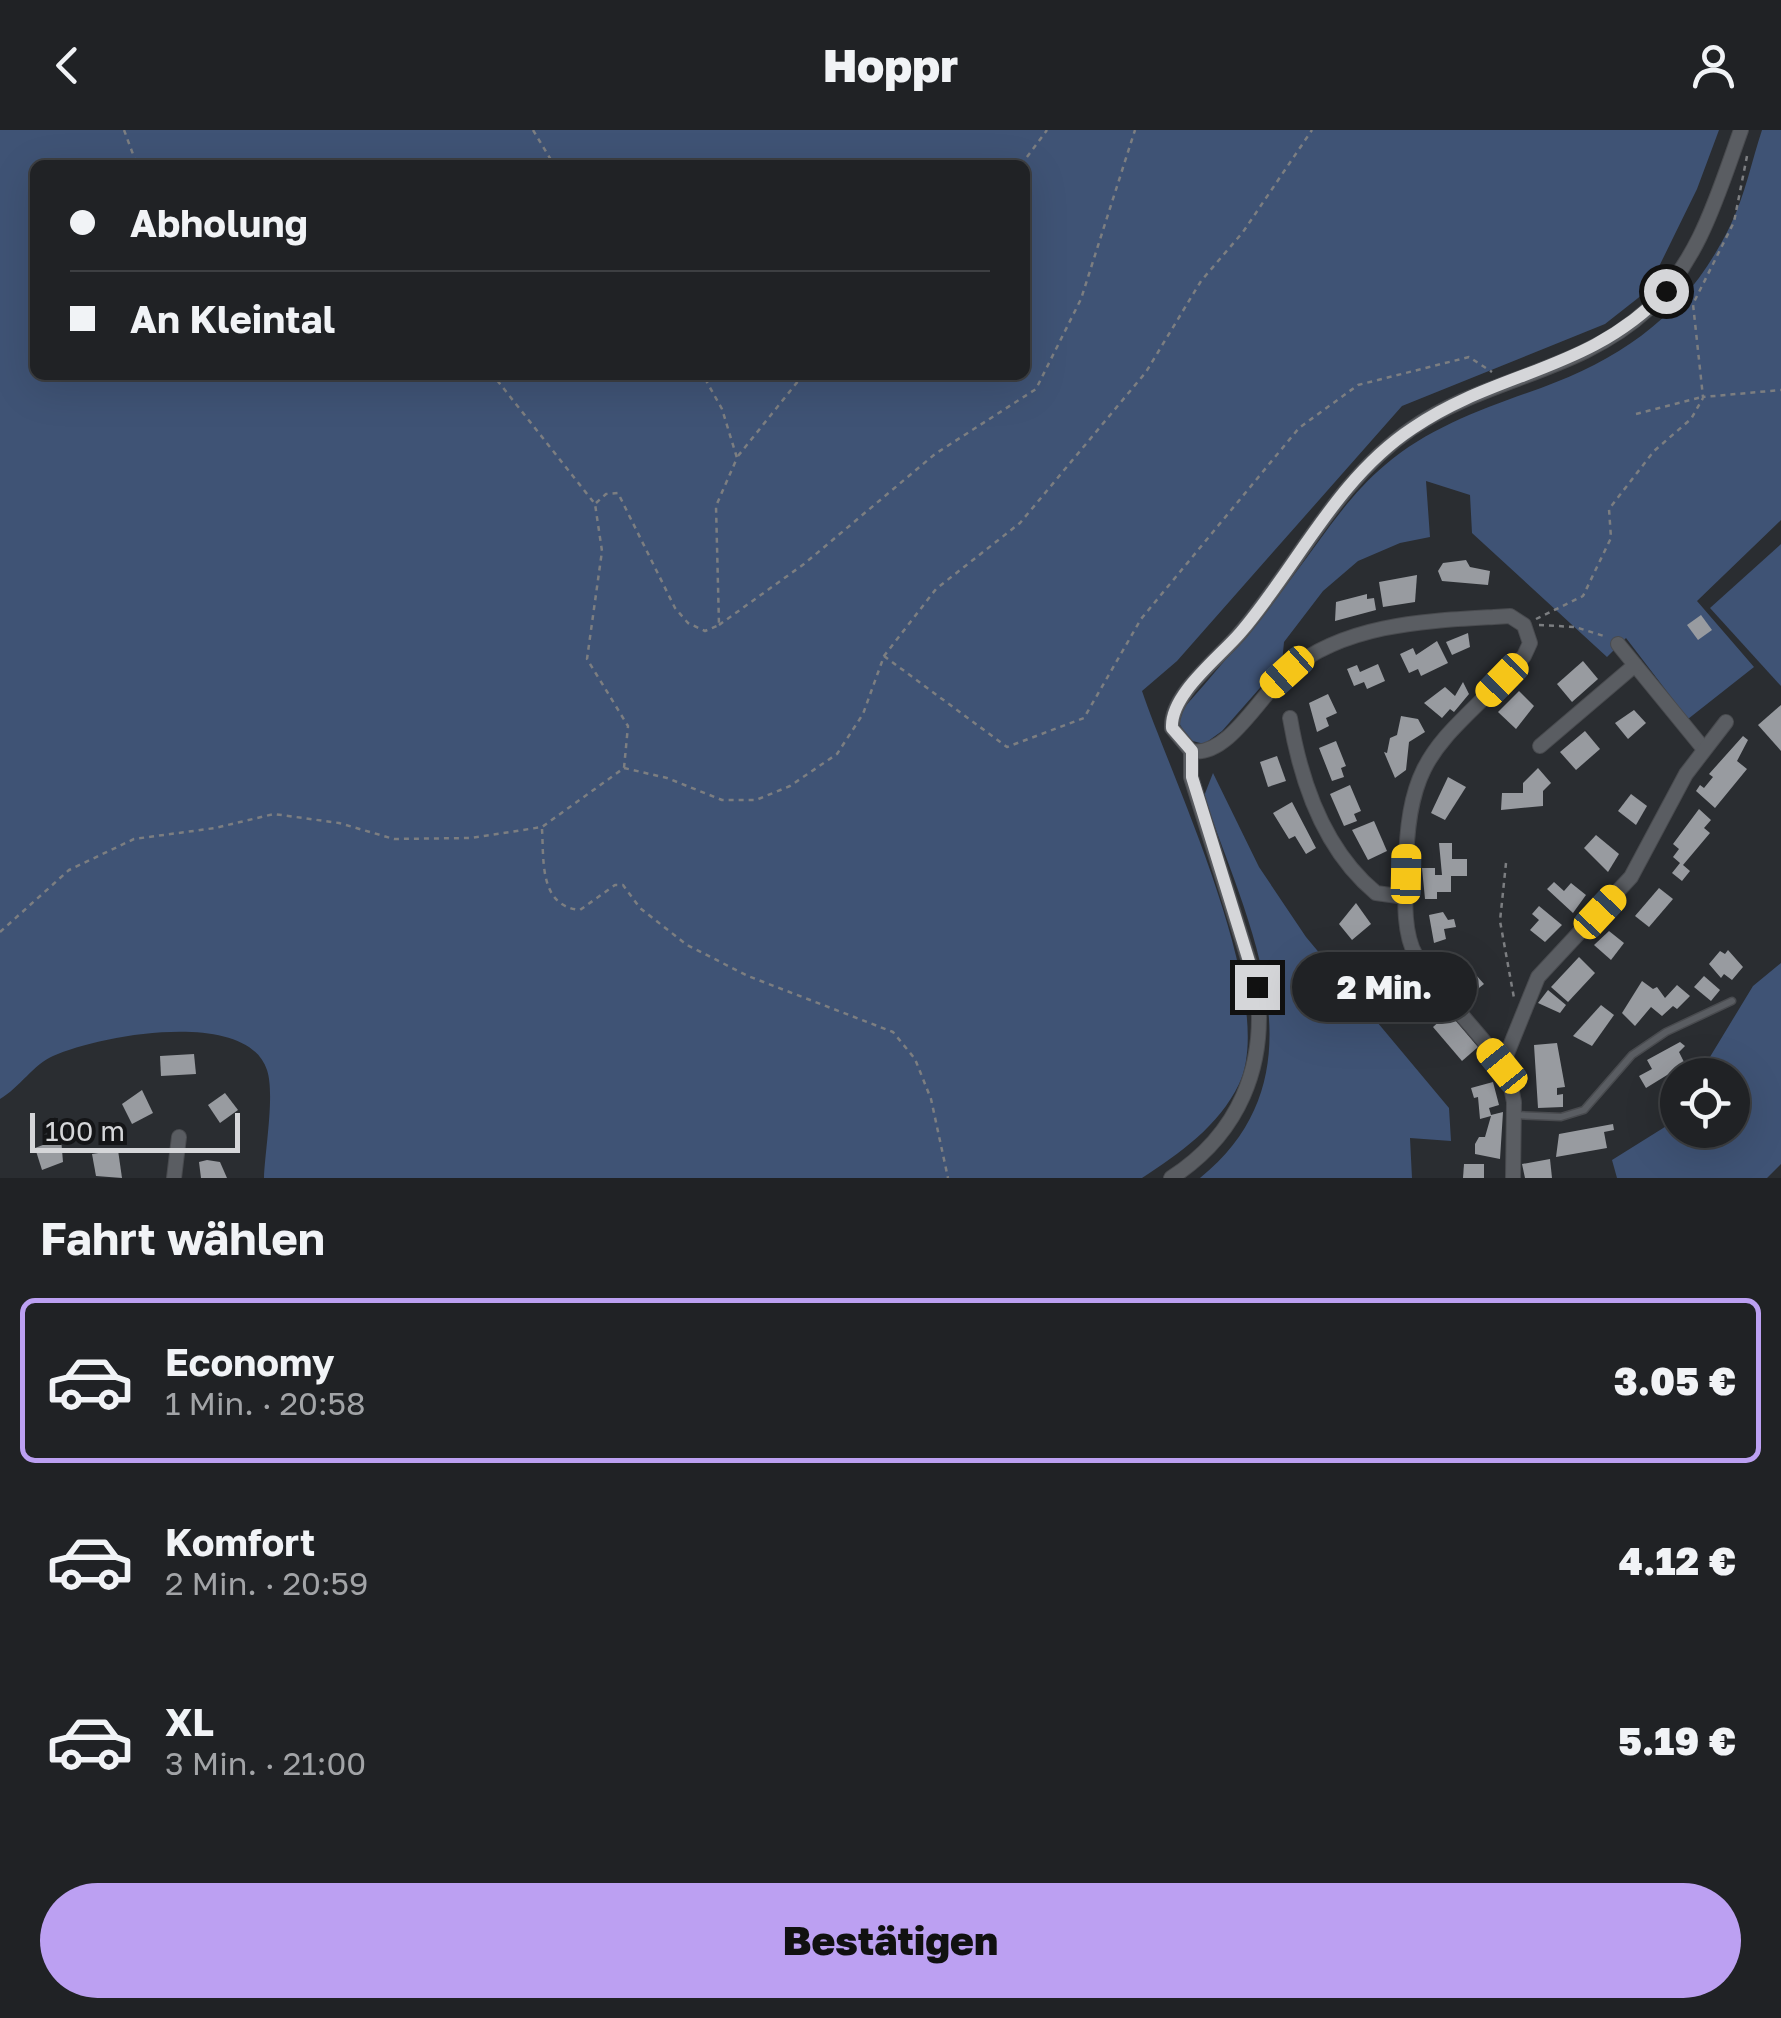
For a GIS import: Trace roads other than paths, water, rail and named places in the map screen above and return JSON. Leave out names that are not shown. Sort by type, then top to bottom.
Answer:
[{"type":"street","points":[[1171,1178],[1228,1125],[1251,1085],[1261,1018],[1257,987],[1192,777],[1192,751],[1172,728],[1176,704],[1256,614],[1365,468],[1395,441],[1447,407],[1574,358],[1631,324],[1681,272],[1704,230],[1742,130]]},
{"type":"street","points":[[1192,751],[1219,748],[1287,672],[1316,652],[1356,634],[1510,616],[1526,626],[1530,643],[1524,656],[1438,745],[1421,771],[1409,804],[1406,897],[1410,940],[1418,958],[1502,1066],[1513,1090],[1513,1178]]},
{"type":"street","points":[[1618,644],[1689,735],[1704,748]]},
{"type":"street","points":[[1540,746],[1635,665]]},
{"type":"street","points":[[1290,718],[1310,799],[1336,844],[1376,894],[1406,897]]},
{"type":"street","points":[[1502,1066],[1523,1005],[1550,961],[1631,877],[1704,748],[1726,722]]},
{"type":"street","points":[[174,1178],[179,1137]]},
{"type":"lane","points":[[1515,1116],[1562,1117],[1584,1110],[1632,1055],[1666,1032],[1732,1001]]}]
